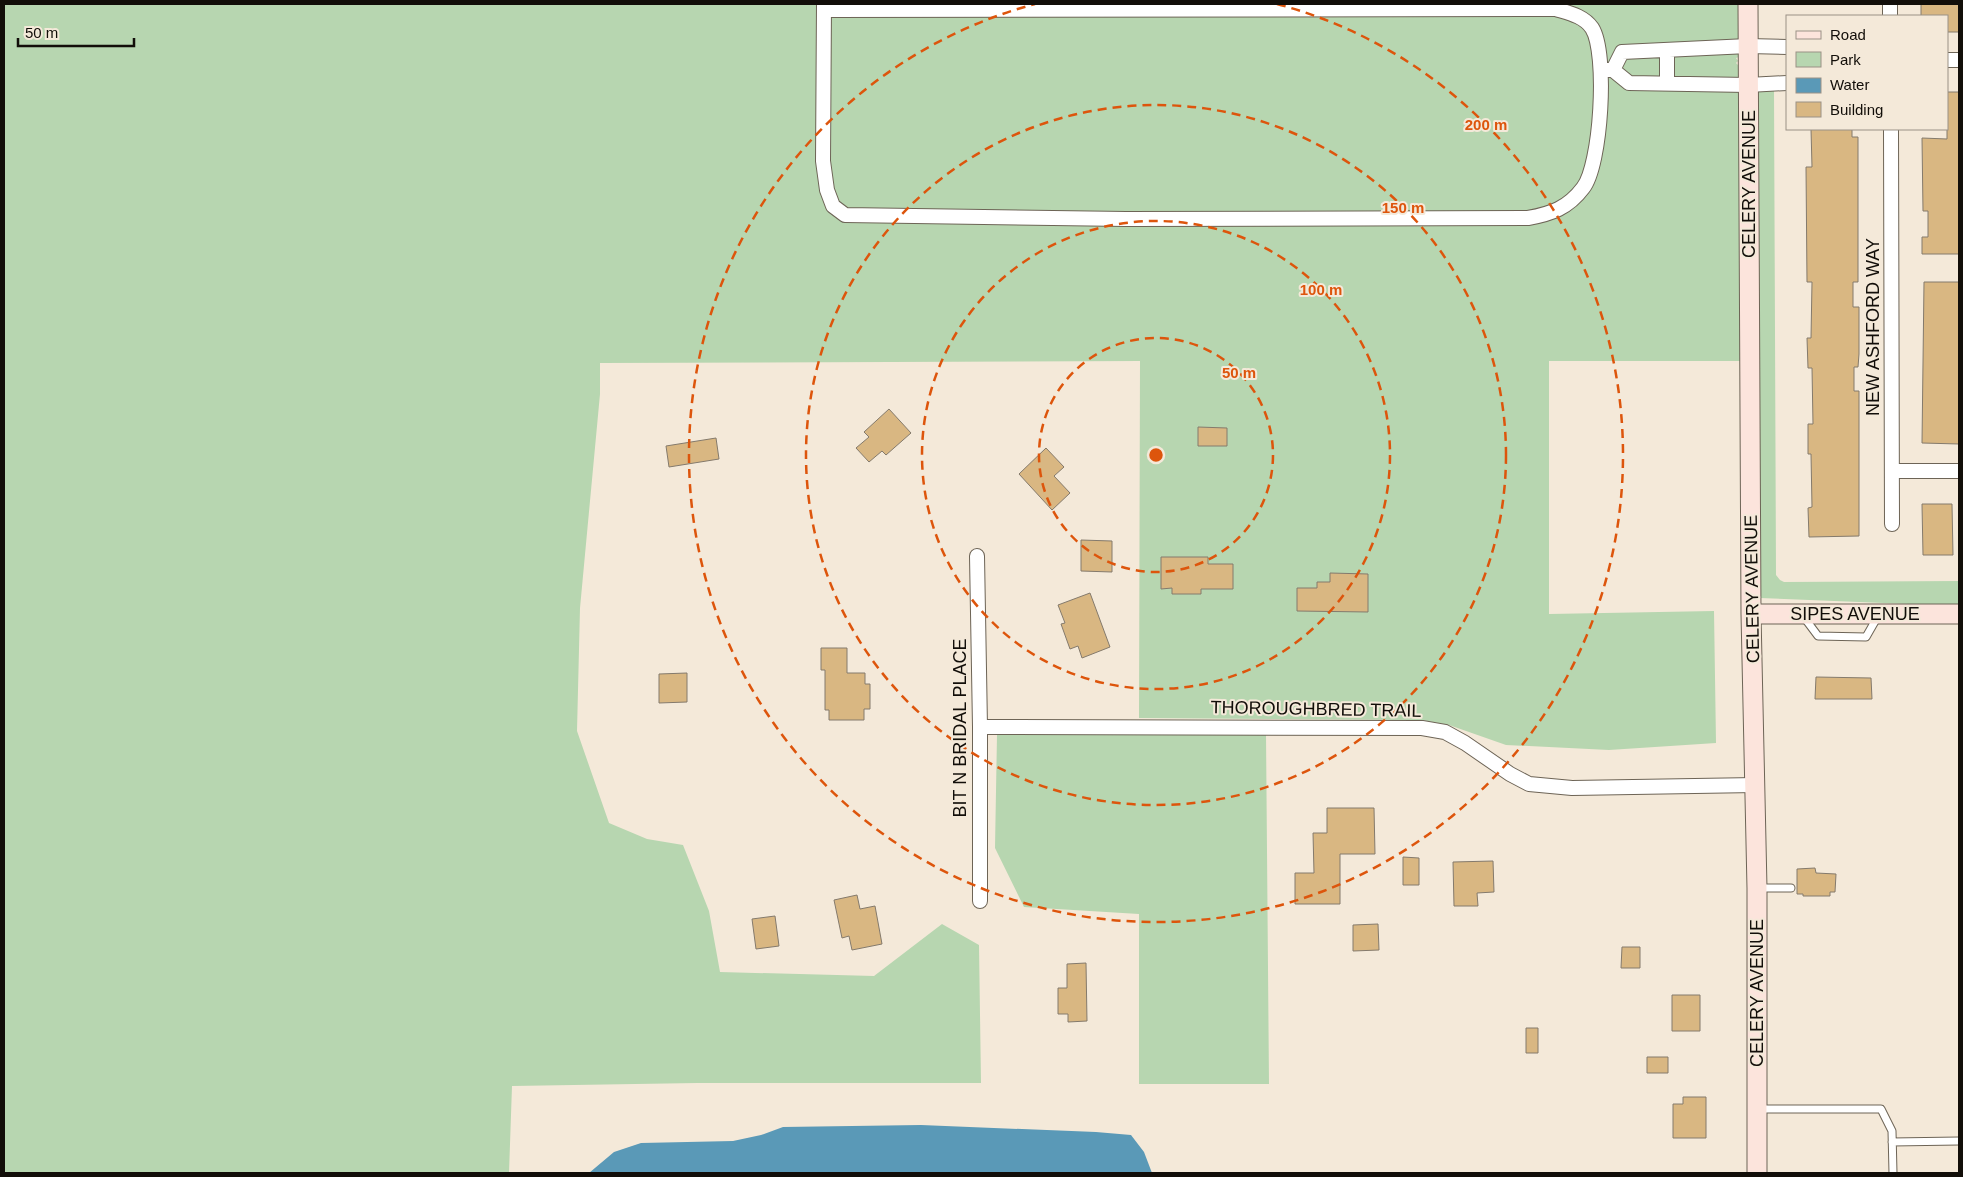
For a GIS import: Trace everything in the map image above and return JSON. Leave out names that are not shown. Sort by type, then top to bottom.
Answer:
[{"type":"main road","name":"CELERY AVENUE","points":[[1748,4],[1751,614],[1757,888],[1757,1173]]},
{"type":"main road","name":"SIPES AVENUE","points":[[1751,614],[1959,614]]},
{"type":"street","points":[[824,7],[1556,9],[1579,16],[1592,28],[1607,70],[1596,150],[1585,186],[1571,202],[1550,214],[1528,218],[1166,219],[844,215],[833,206],[827,190],[823,161],[824,7]]},
{"type":"street","points":[[1607,70],[1622,52],[1748,46],[1786,47]]},
{"type":"street","points":[[1667,50],[1667,83]]},
{"type":"street","points":[[1607,70],[1629,82],[1748,85],[1786,83]]},
{"type":"street","name":"NEW ASHFORD WAY","points":[[1891,130],[1892,524]]},
{"type":"street","points":[[1893,471],[1959,471]]},
{"type":"street","name":"BIT N BRIDAL PLACE","points":[[977,556],[980,727],[980,901]]},
{"type":"street","name":"THOROUGHBRED TRAIL","points":[[980,727],[1422,728],[1444,732],[1465,743],[1510,774],[1529,784],[1572,788],[1756,786]]},
{"type":"lane","points":[[1757,888],[1791,888]]},
{"type":"lane","points":[[1757,1109],[1881,1108],[1892,1131],[1893,1173]]},
{"type":"lane","points":[[1892,1142],[1959,1141]]},
{"type":"green space","points":[[4,4],[1739,4],[1739,57],[1736,58],[1738,61],[1736,63],[1739,66],[1741,361],[1549,361],[1549,614],[1714,611],[1716,743],[1609,750],[1506,745],[1449,725],[1422,720],[1139,718],[1140,361],[600,363],[600,394],[580,608],[577,731],[609,823],[647,839],[683,845],[709,911],[720,972],[874,976],[942,924],[979,945],[981,1083],[697,1083],[512,1086],[509,1173],[4,1173]]},
{"type":"green space","points":[[1757,78],[1774,89],[1776,575],[1784,582],[1959,581],[1959,606],[1760,598]]},
{"type":"green space","points":[[1266,734],[1269,1084],[1139,1084],[1139,914],[1024,907],[995,848],[997,735]]},
{"type":"water","points":[[921,1125],[1131,1135],[1144,1152],[1152,1173],[589,1173],[614,1152],[641,1143],[733,1141],[761,1135],[783,1127]]},
{"type":"building","points":[[1921,4],[1959,4],[1959,32],[1948,32],[1948,15],[1921,15]]},
{"type":"building","points":[[1948,92],[1959,92],[1959,254],[1922,254],[1922,237],[1928,237],[1928,211],[1923,211],[1922,138],[1947,139]]},
{"type":"building","points":[[1811,130],[1852,130],[1852,137],[1858,137],[1858,282],[1853,282],[1853,307],[1859,307],[1859,354],[1858,367],[1854,367],[1854,391],[1859,391],[1859,536],[1809,537],[1808,508],[1812,507],[1811,454],[1808,454],[1808,424],[1813,424],[1812,368],[1808,368],[1807,338],[1811,338],[1812,282],[1807,282],[1806,167],[1812,167]]},
{"type":"building","points":[[1924,282],[1959,282],[1959,444],[1922,443]]},
{"type":"building","points":[[889,409],[911,433],[886,455],[882,451],[869,462],[856,448],[869,437],[864,432]]},
{"type":"building","points":[[1198,427],[1227,428],[1227,446],[1198,446]]},
{"type":"building","points":[[716,438],[719,459],[669,467],[666,446]]},
{"type":"building","points":[[1046,448],[1064,467],[1054,476],[1070,493],[1052,510],[1019,474]]},
{"type":"building","points":[[1922,504],[1952,504],[1953,555],[1923,555]]},
{"type":"building","points":[[1081,540],[1112,541],[1112,572],[1081,571]]},
{"type":"building","points":[[1161,557],[1208,557],[1208,564],[1233,564],[1233,589],[1201,589],[1201,594],[1172,594],[1172,588],[1161,589]]},
{"type":"building","points":[[1330,573],[1368,574],[1368,612],[1297,611],[1297,588],[1317,588],[1317,582],[1330,582]]},
{"type":"building","points":[[1090,593],[1110,647],[1082,658],[1078,646],[1070,649],[1061,624],[1065,623],[1058,605]]},
{"type":"building","points":[[821,648],[847,648],[847,673],[865,673],[865,684],[870,684],[870,709],[864,709],[864,720],[829,720],[829,710],[825,710],[825,670],[821,670]]},
{"type":"building","points":[[687,673],[687,702],[659,703],[659,674]]},
{"type":"building","points":[[1816,677],[1871,678],[1872,699],[1815,699]]},
{"type":"building","points":[[1327,808],[1374,808],[1375,854],[1340,854],[1340,904],[1295,904],[1295,873],[1314,873],[1313,833],[1327,833]]},
{"type":"building","points":[[1403,857],[1419,858],[1419,885],[1403,885]]},
{"type":"building","points":[[1493,861],[1494,892],[1477,893],[1478,906],[1454,906],[1453,862]]},
{"type":"building","points":[[1815,868],[1816,873],[1836,874],[1835,892],[1830,892],[1830,896],[1803,896],[1803,894],[1797,894],[1797,869]]},
{"type":"building","points":[[857,895],[860,909],[875,906],[882,944],[852,950],[849,936],[842,938],[834,900]]},
{"type":"building","points":[[775,916],[779,946],[756,949],[752,919]]},
{"type":"building","points":[[1378,924],[1379,950],[1353,951],[1353,925]]},
{"type":"building","points":[[1622,947],[1640,947],[1640,968],[1621,968]]},
{"type":"building","points":[[1086,963],[1087,1021],[1068,1022],[1068,1014],[1058,1014],[1058,988],[1067,988],[1067,964]]},
{"type":"building","points":[[1672,995],[1700,995],[1700,1031],[1672,1031]]},
{"type":"building","points":[[1526,1028],[1538,1028],[1538,1053],[1526,1053]]},
{"type":"building","points":[[1647,1057],[1668,1057],[1668,1073],[1647,1073]]},
{"type":"building","points":[[1683,1097],[1706,1097],[1706,1138],[1673,1138],[1673,1104],[1683,1104]]}]
